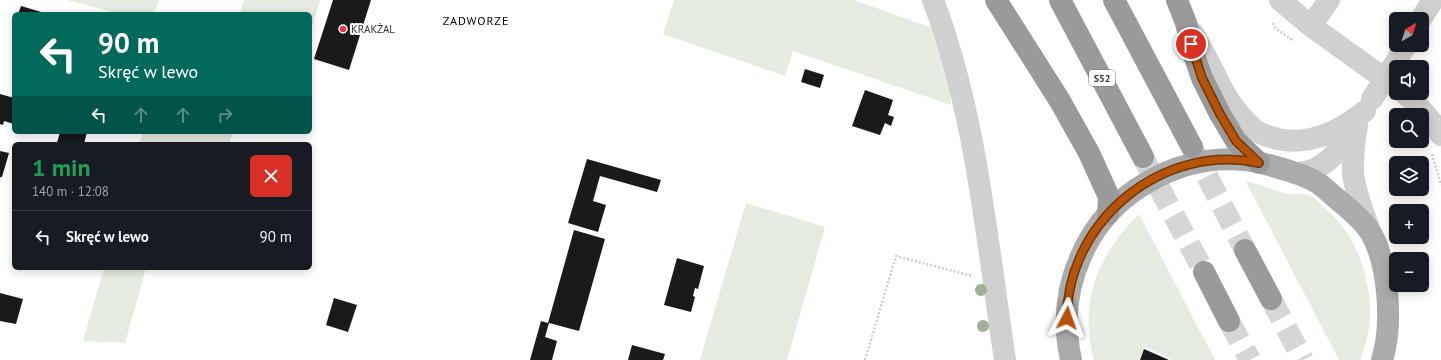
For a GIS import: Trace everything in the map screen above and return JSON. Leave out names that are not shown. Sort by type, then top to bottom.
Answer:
[{"type":"highway","points":[[996,0],[1060,101],[1089,153],[1108,197],[1108,214]]},
{"type":"highway","name":"S52","points":[[1060,0],[1143,157]]},
{"type":"highway","points":[[1114,0],[1192,147]]},
{"type":"highway","points":[[1177,0],[1186,23],[1194,55],[1202,78],[1220,114],[1236,141],[1259,163]]},
{"type":"highway","points":[[1245,250],[1271,299]]},
{"type":"highway","points":[[1204,272],[1229,321]]},
{"type":"main road","points":[[1071,360],[1066,329],[1070,285],[1077,264],[1088,241],[1108,214],[1128,194],[1164,174],[1183,167],[1204,162],[1227,160],[1245,160],[1259,163],[1297,173],[1319,184],[1352,211],[1370,232],[1382,258],[1388,299],[1388,320],[1382,360]]},
{"type":"street","points":[[933,0],[947,42],[964,103],[979,185],[1005,360]]},
{"type":"street","points":[[1280,0],[1311,26],[1389,82]]},
{"type":"street","points":[[1311,26],[1329,0]]},
{"type":"street","points":[[1425,12],[1433,0]]},
{"type":"street","points":[[1186,23],[1208,59],[1221,87],[1236,110],[1255,130],[1265,135],[1288,141],[1306,141],[1326,135],[1349,124],[1365,111]]},
{"type":"street","points":[[1297,173],[1305,172],[1324,165],[1342,145],[1402,52]]},
{"type":"street","points":[[1412,100],[1421,108],[1433,123],[1436,142]]},
{"type":"street","points":[[1365,111],[1353,156],[1353,173],[1355,187],[1370,232]]},
{"type":"path","points":[[1436,142],[1437,166],[1441,185]]},
{"type":"path","points":[[865,360],[896,256],[975,277],[992,277]]},
{"type":"shaded area","points":[[67,0],[159,0],[155,12],[112,12]]},
{"type":"shaded area","points":[[244,0],[320,0],[312,27],[312,12],[241,12]]},
{"type":"shaded area","points":[[674,0],[854,0],[946,33],[951,105],[793,51],[785,76],[663,34]]},
{"type":"shaded area","points":[[142,134],[232,134],[230,142],[140,142]]},
{"type":"shaded area","points":[[1246,182],[1284,193],[1305,194],[1311,196],[1330,213],[1347,233],[1354,245],[1364,270],[1369,296],[1369,329],[1360,360],[1339,360]]},
{"type":"shaded area","points":[[746,203],[825,227],[787,360],[700,360]]},
{"type":"shaded area","points":[[1139,214],[1215,360],[1173,360],[1145,347],[1139,360],[1094,360],[1090,339],[1089,319],[1090,299],[1095,281],[1112,246]]},
{"type":"shaded area","points":[[103,270],[145,270],[125,343],[83,341]]},
{"type":"building","name":"KRAKŻAL","points":[[333,0],[371,0],[349,70],[314,59]]},
{"type":"building","points":[[21,6],[41,12],[19,12]]},
{"type":"building","points":[[805,69],[824,75],[820,88],[801,82]]},
{"type":"building","points":[[865,90],[893,100],[888,115],[894,117],[891,126],[885,123],[880,135],[852,126]]},
{"type":"building","points":[[0,94],[12,97],[12,123],[4,121],[3,125],[0,124]]},
{"type":"building","points":[[59,134],[86,134],[84,142],[57,142]]},
{"type":"building","points":[[0,151],[9,153],[2,177],[0,177]]},
{"type":"building","points":[[587,159],[661,180],[657,192],[600,176],[593,201],[606,205],[598,232],[568,223]]},
{"type":"building","points":[[574,230],[605,239],[579,331],[549,323],[545,337],[557,341],[552,360],[530,360],[541,321],[548,323]]},
{"type":"building","points":[[677,258],[704,266],[698,289],[695,288],[693,296],[695,297],[691,312],[664,305]]},
{"type":"building","points":[[0,293],[23,299],[16,324],[0,321]]},
{"type":"building","points":[[334,298],[357,305],[348,332],[326,325]]},
{"type":"building","points":[[632,345],[665,354],[663,360],[628,360]]},
{"type":"building","points":[[1144,349],[1169,360],[1140,360]]},
{"type":"tunnel","points":[[1192,147],[1245,250]]},
{"type":"tunnel","points":[[1143,157],[1204,272]]},
{"type":"tunnel","points":[[1271,299],[1303,360]]},
{"type":"tunnel","points":[[1229,321],[1250,360]]},
{"type":"place","name":"KRAKŻAL","points":[[343,29]]},
{"type":"district","name":"ZADWORZE","points":[[476,21]]},
{"type":"route","points":[[1067,318],[1070,285],[1077,264],[1088,241],[1096,228],[1128,194],[1164,174],[1183,167],[1204,162],[1245,160],[1259,163],[1236,141],[1220,114],[1202,78],[1191,44]]}]
